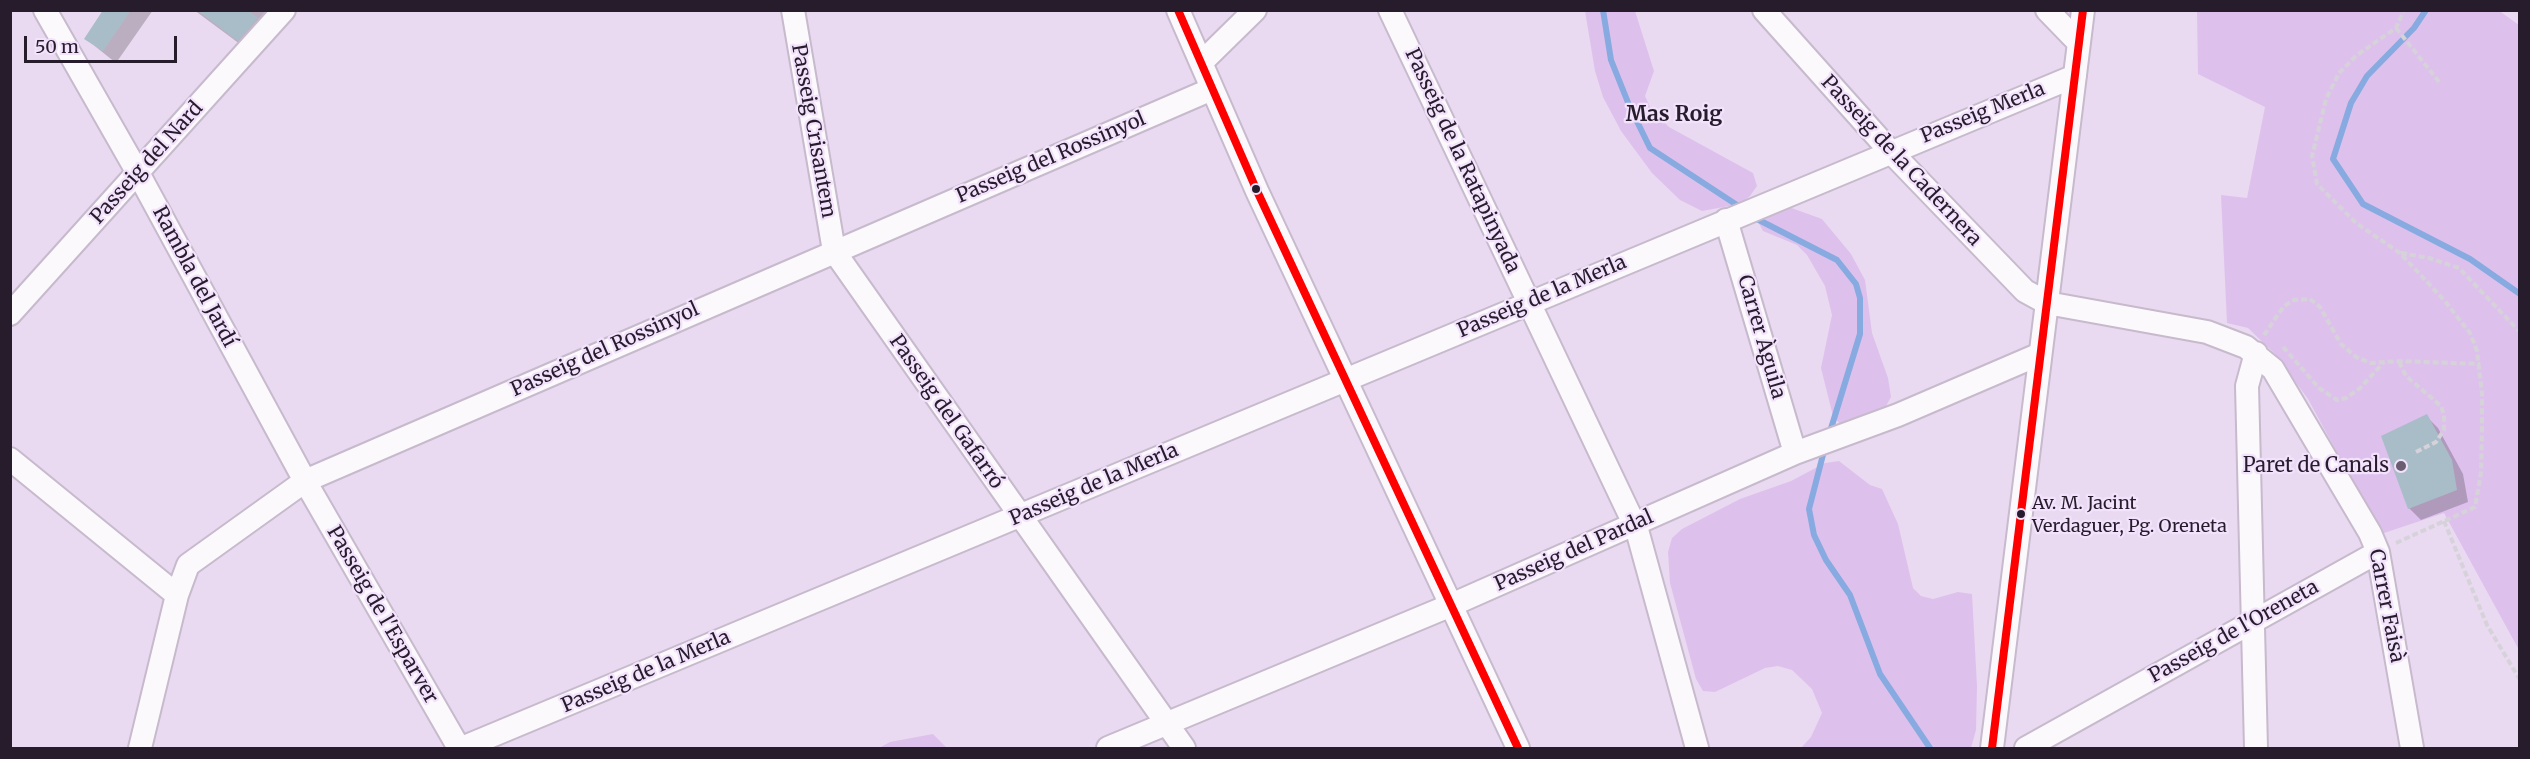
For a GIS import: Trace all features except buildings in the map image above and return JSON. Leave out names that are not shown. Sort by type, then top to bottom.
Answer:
[{"type":"street","name":"Rambla del Jardí","points":[[45,10],[138,173],[305,481]]},
{"type":"street","name":"Passeig del Nard","points":[[10,314],[284,10]]},
{"type":"street","name":"Passeig Crisantem","points":[[793,10],[834,251]]},
{"type":"street","points":[[1179,10],[1212,89],[1345,380],[1449,606],[1518,748]]},
{"type":"street","points":[[1201,63],[1255,10]]},
{"type":"street","name":"Passeig de la Ratapinyada","points":[[1390,10],[1634,524],[1697,748]]},
{"type":"street","name":"Passeig de la Cadernera","points":[[1764,10],[1890,151],[2017,283],[2047,303]]},
{"type":"street","points":[[2047,10],[2079,43]]},
{"type":"street","points":[[1997,747],[2040,354],[2083,10]]},
{"type":"street","name":"Passeig Merla","points":[[1726,220],[2075,76]]},
{"type":"street","name":"Passeig del Rossinyol","points":[[140,748],[177,596],[188,565],[305,481],[1212,89]]},
{"type":"street","name":"Passeig de la Merla","points":[[460,748],[1020,517],[1726,220]]},
{"type":"street","name":"Carrer Àguila","points":[[1726,220],[1795,453]]},
{"type":"street","name":"Passeig del Gafarró","points":[[834,251],[1184,748]]},
{"type":"street","name":"Carrer Faisà","points":[[2047,303],[2264,343],[2273,369],[2370,533],[2378,552],[2412,748]]},
{"type":"street","points":[[2256,748],[2247,386],[2264,343]]},
{"type":"street","name":"Passeig del Pardal","points":[[1108,748],[1449,606],[1795,453],[1898,415],[2040,354]]},
{"type":"street","points":[[10,459],[177,596]]},
{"type":"street","name":"Passeig de l'Esparver","points":[[305,481],[460,748]]},
{"type":"street","name":"Passeig de l'Oreneta","points":[[2026,748],[2378,552]]},
{"type":"path","points":[[2378,552],[2475,507],[2481,473],[2480,364],[2470,333],[2444,300],[2400,253],[2356,223],[2317,184],[2312,156],[2326,99],[2339,73],[2357,55],[2397,30],[2404,10]]},
{"type":"path","points":[[2397,30],[2440,83]]},
{"type":"path","points":[[2400,253],[2429,258],[2460,268],[2520,332]]},
{"type":"path","points":[[2264,343],[2284,306],[2294,300],[2310,299],[2320,307],[2341,344],[2356,357],[2372,363],[2399,361],[2480,364]]},
{"type":"path","points":[[2279,345],[2304,368],[2319,388],[2337,400],[2346,398],[2360,388],[2384,362]]},
{"type":"path","points":[[2399,361],[2406,376],[2441,405],[2445,415],[2445,430],[2436,442],[2416,452]]},
{"type":"path","points":[[2444,520],[2487,625],[2520,680]]},
{"type":"shaded area","points":[[2498,10],[2519,25],[2519,650],[2444,513],[2381,534],[2308,399],[2275,354],[2248,328],[2227,323],[2221,195],[2247,198],[2265,107],[2198,74],[2197,11]]},
{"type":"shaded area","points":[[1585,11],[1635,11],[1654,71],[1645,96],[1651,109],[1669,127],[1753,173],[1757,186],[1750,196],[1740,204],[1702,211],[1680,200],[1652,173],[1621,131],[1603,97],[1595,71]]},
{"type":"shaded area","points":[[1786,206],[1822,219],[1851,254],[1865,280],[1872,333],[1888,378],[1891,397],[1885,408],[1841,425],[1833,416],[1821,368],[1832,315],[1825,286],[1807,255],[1797,245],[1763,231],[1757,220]]},
{"type":"shaded area","points":[[1839,461],[1870,485],[1882,489],[1898,524],[1913,588],[1921,596],[1933,599],[1958,592],[1972,594],[1977,686],[1976,730],[1971,748],[1801,748],[1811,737],[1822,713],[1812,689],[1792,670],[1778,666],[1765,668],[1715,692],[1703,691],[1696,679],[1670,583],[1668,552],[1672,538],[1682,529],[1740,499],[1791,481],[1825,463]]},
{"type":"shaded area","points":[[933,734],[947,748],[879,748],[890,742]]},
{"type":"waterway","points":[[1603,10],[1611,60],[1650,148],[1743,209]]},
{"type":"waterway","points":[[2426,10],[2414,28],[2367,76],[2351,103],[2333,159],[2363,204],[2470,259],[2520,294]]},
{"type":"waterway","points":[[1753,217],[1837,260],[1856,284],[1860,298],[1860,334],[1829,435]]},
{"type":"waterway","points":[[1825,447],[1809,509],[1814,535],[1826,560],[1850,595],[1880,674],[1930,748]]},
{"type":"transit line","points":[[1178,10],[1257,191],[1518,748]]},
{"type":"transit line","points":[[1992,748],[2083,10]]},
{"type":"place","name":"Paret de Canals","points":[[2401,466]]},
{"type":"place","name":"Av. M. Jacint Verdaguer, Pg. Oreneta","points":[[2021,514]]},
{"type":"district","name":"Mas Roig","points":[[1674,115]]}]
